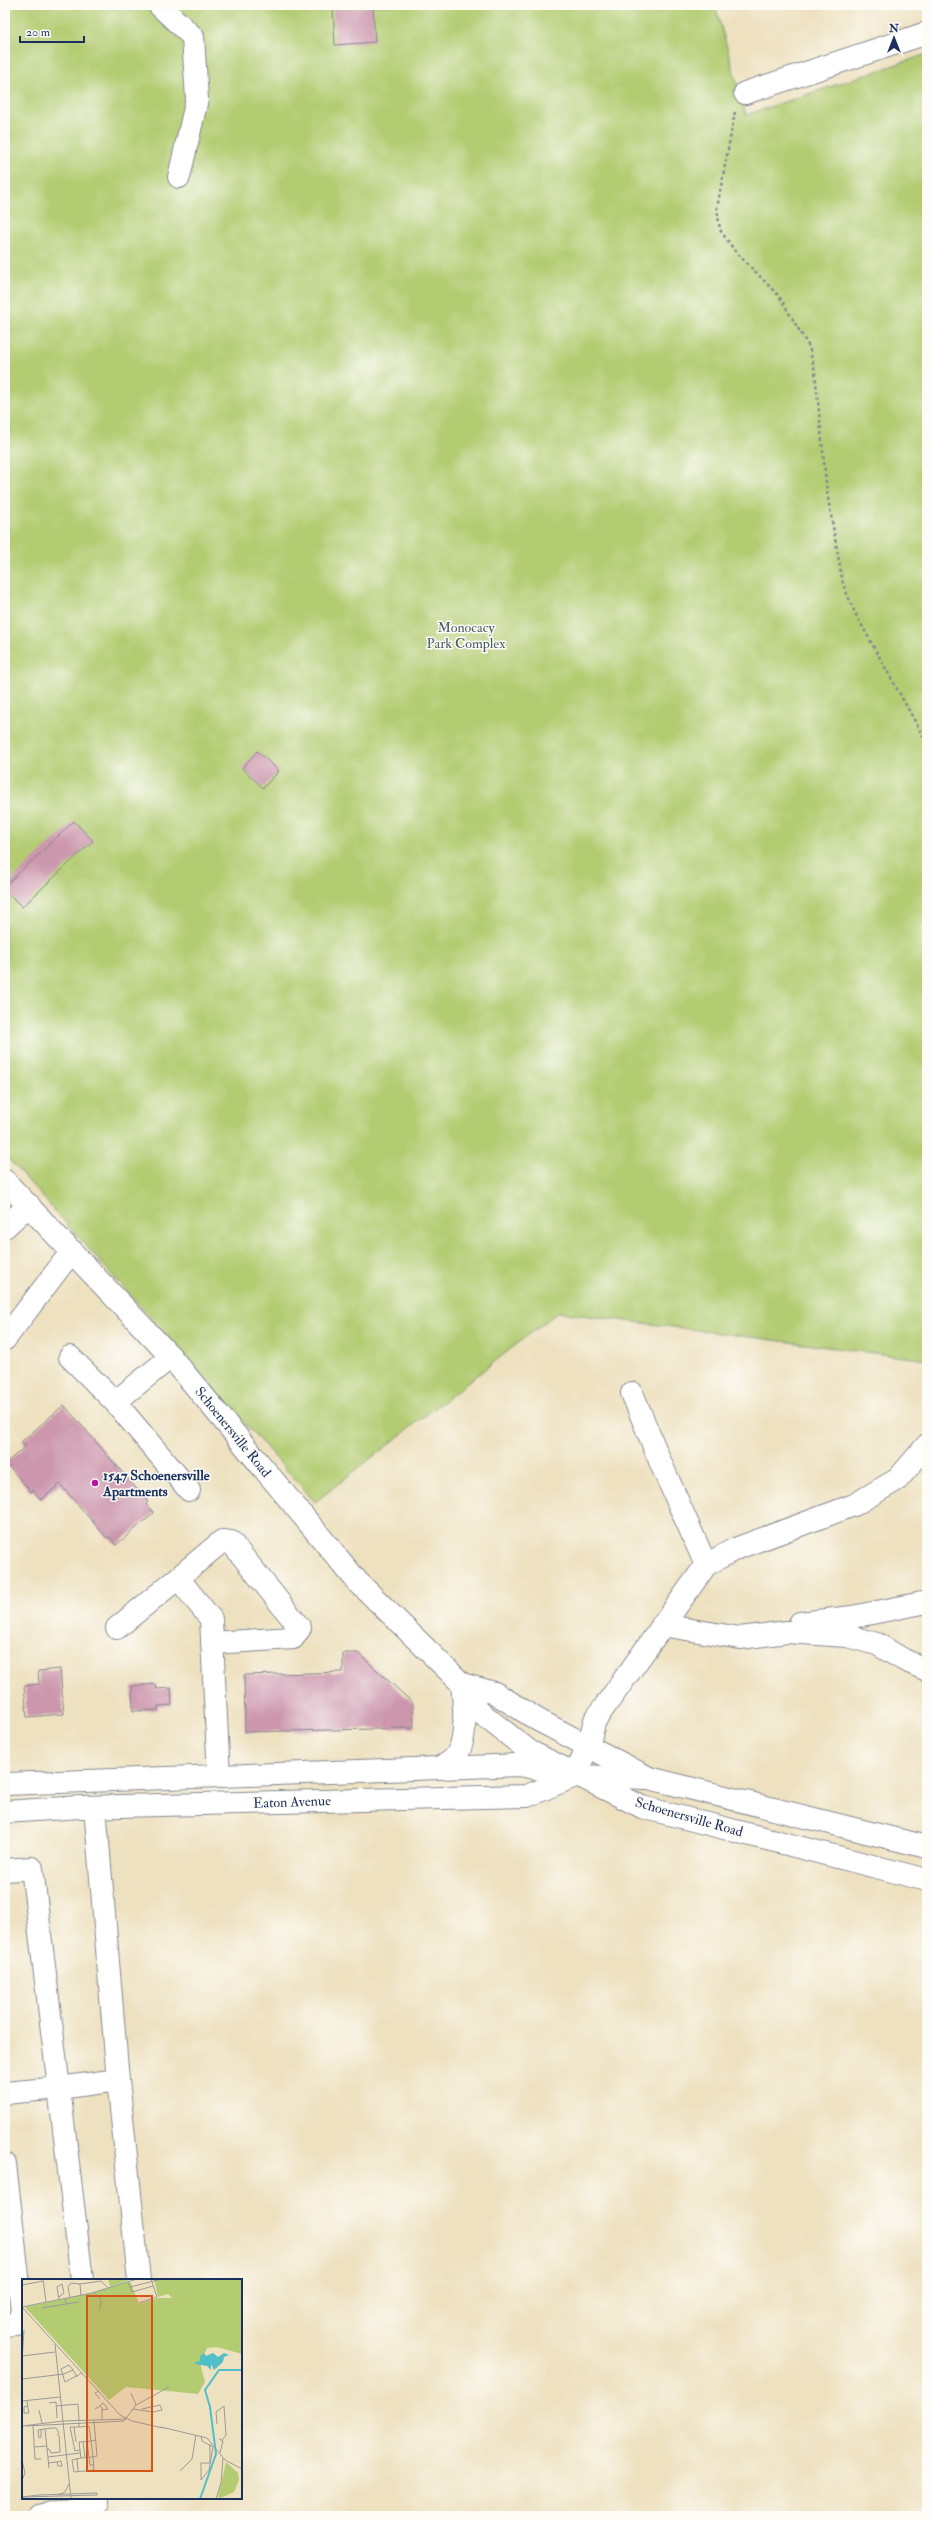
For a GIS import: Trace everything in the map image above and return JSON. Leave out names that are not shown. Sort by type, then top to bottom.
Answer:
[{"type":"main road","points":[[160,5],[193,37],[197,99],[179,177]]},
{"type":"main road","points":[[745,93],[927,33]]},
{"type":"main road","name":"Schoenersville Road","points":[[5,1180],[171,1357],[356,1581],[462,1684],[477,1710],[529,1751],[575,1776],[642,1807],[927,1880]]},
{"type":"main road","points":[[5,1227],[29,1205]]},
{"type":"main road","points":[[5,1339],[72,1250]]},
{"type":"main road","points":[[70,1356],[115,1402],[189,1490]]},
{"type":"main road","points":[[115,1402],[171,1357]]},
{"type":"main road","points":[[632,1393],[662,1466],[706,1565]]},
{"type":"main road","points":[[575,1776],[588,1746],[595,1720],[706,1565],[735,1549],[854,1505],[898,1479],[927,1446]]},
{"type":"main road","points":[[117,1628],[222,1541],[230,1542],[300,1628],[293,1638],[212,1643]]},
{"type":"main road","points":[[178,1578],[211,1619],[220,1777]]},
{"type":"main road","points":[[788,1632],[800,1623],[852,1617],[927,1602]]},
{"type":"main road","points":[[662,1625],[740,1638],[788,1632],[847,1636],[877,1644],[904,1660],[927,1670]]},
{"type":"main road","points":[[442,1766],[450,1764],[459,1750],[463,1734],[462,1684]]},
{"type":"main road","name":"Schoenersville Road","points":[[462,1684],[495,1693],[538,1720],[649,1778],[927,1847]]},
{"type":"main road","name":"Eaton Avenue","points":[[5,1784],[220,1777],[442,1766],[519,1765],[575,1776],[649,1778]]},
{"type":"main road","name":"Eaton Avenue","points":[[5,1812],[95,1807],[527,1796],[575,1776]]},
{"type":"main road","points":[[95,1807],[118,2080],[139,2279]]},
{"type":"main road","points":[[5,1870],[32,1868],[82,2279]]},
{"type":"main road","points":[[5,2093],[59,2088],[118,2080]]},
{"type":"main road","points":[[5,2164],[22,2310]]},
{"type":"main road","points":[[5,2325],[22,2323]]},
{"type":"main road","points":[[38,2516],[98,2503],[98,2499]]},
{"type":"path","points":[[745,93],[736,103],[722,178],[717,208],[720,230],[735,250],[779,296],[809,347],[815,371],[827,492],[843,584],[855,613],[927,743]]},
{"type":"green space","name":"Monocacy Park Complex","points":[[5,5],[715,5],[746,115],[927,54],[927,1360],[558,1312],[315,1502],[5,1155]]},
{"type":"building","points":[[373,7],[375,42],[335,45],[333,9]]},
{"type":"building","points":[[257,751],[279,771],[263,788],[242,768]]},
{"type":"building","points":[[74,821],[93,841],[22,907],[5,890],[5,886]]},
{"type":"building","name":"1547 Schoenersville Apartments","points":[[64,1405],[148,1502],[146,1504],[154,1513],[116,1545],[109,1537],[107,1538],[60,1484],[41,1500],[33,1490],[31,1492],[6,1463],[26,1446],[22,1441]]},
{"type":"building","points":[[343,1653],[358,1653],[413,1703],[414,1728],[245,1732],[244,1675],[343,1672]]},
{"type":"building","points":[[60,1669],[64,1714],[27,1717],[24,1686],[39,1684],[38,1671]]},
{"type":"building","points":[[156,1684],[157,1689],[171,1688],[172,1705],[158,1706],[158,1710],[133,1711],[132,1686]]},
{"type":"place","name":"1547 Schoenersville Apartments","points":[[95,1483]]}]
